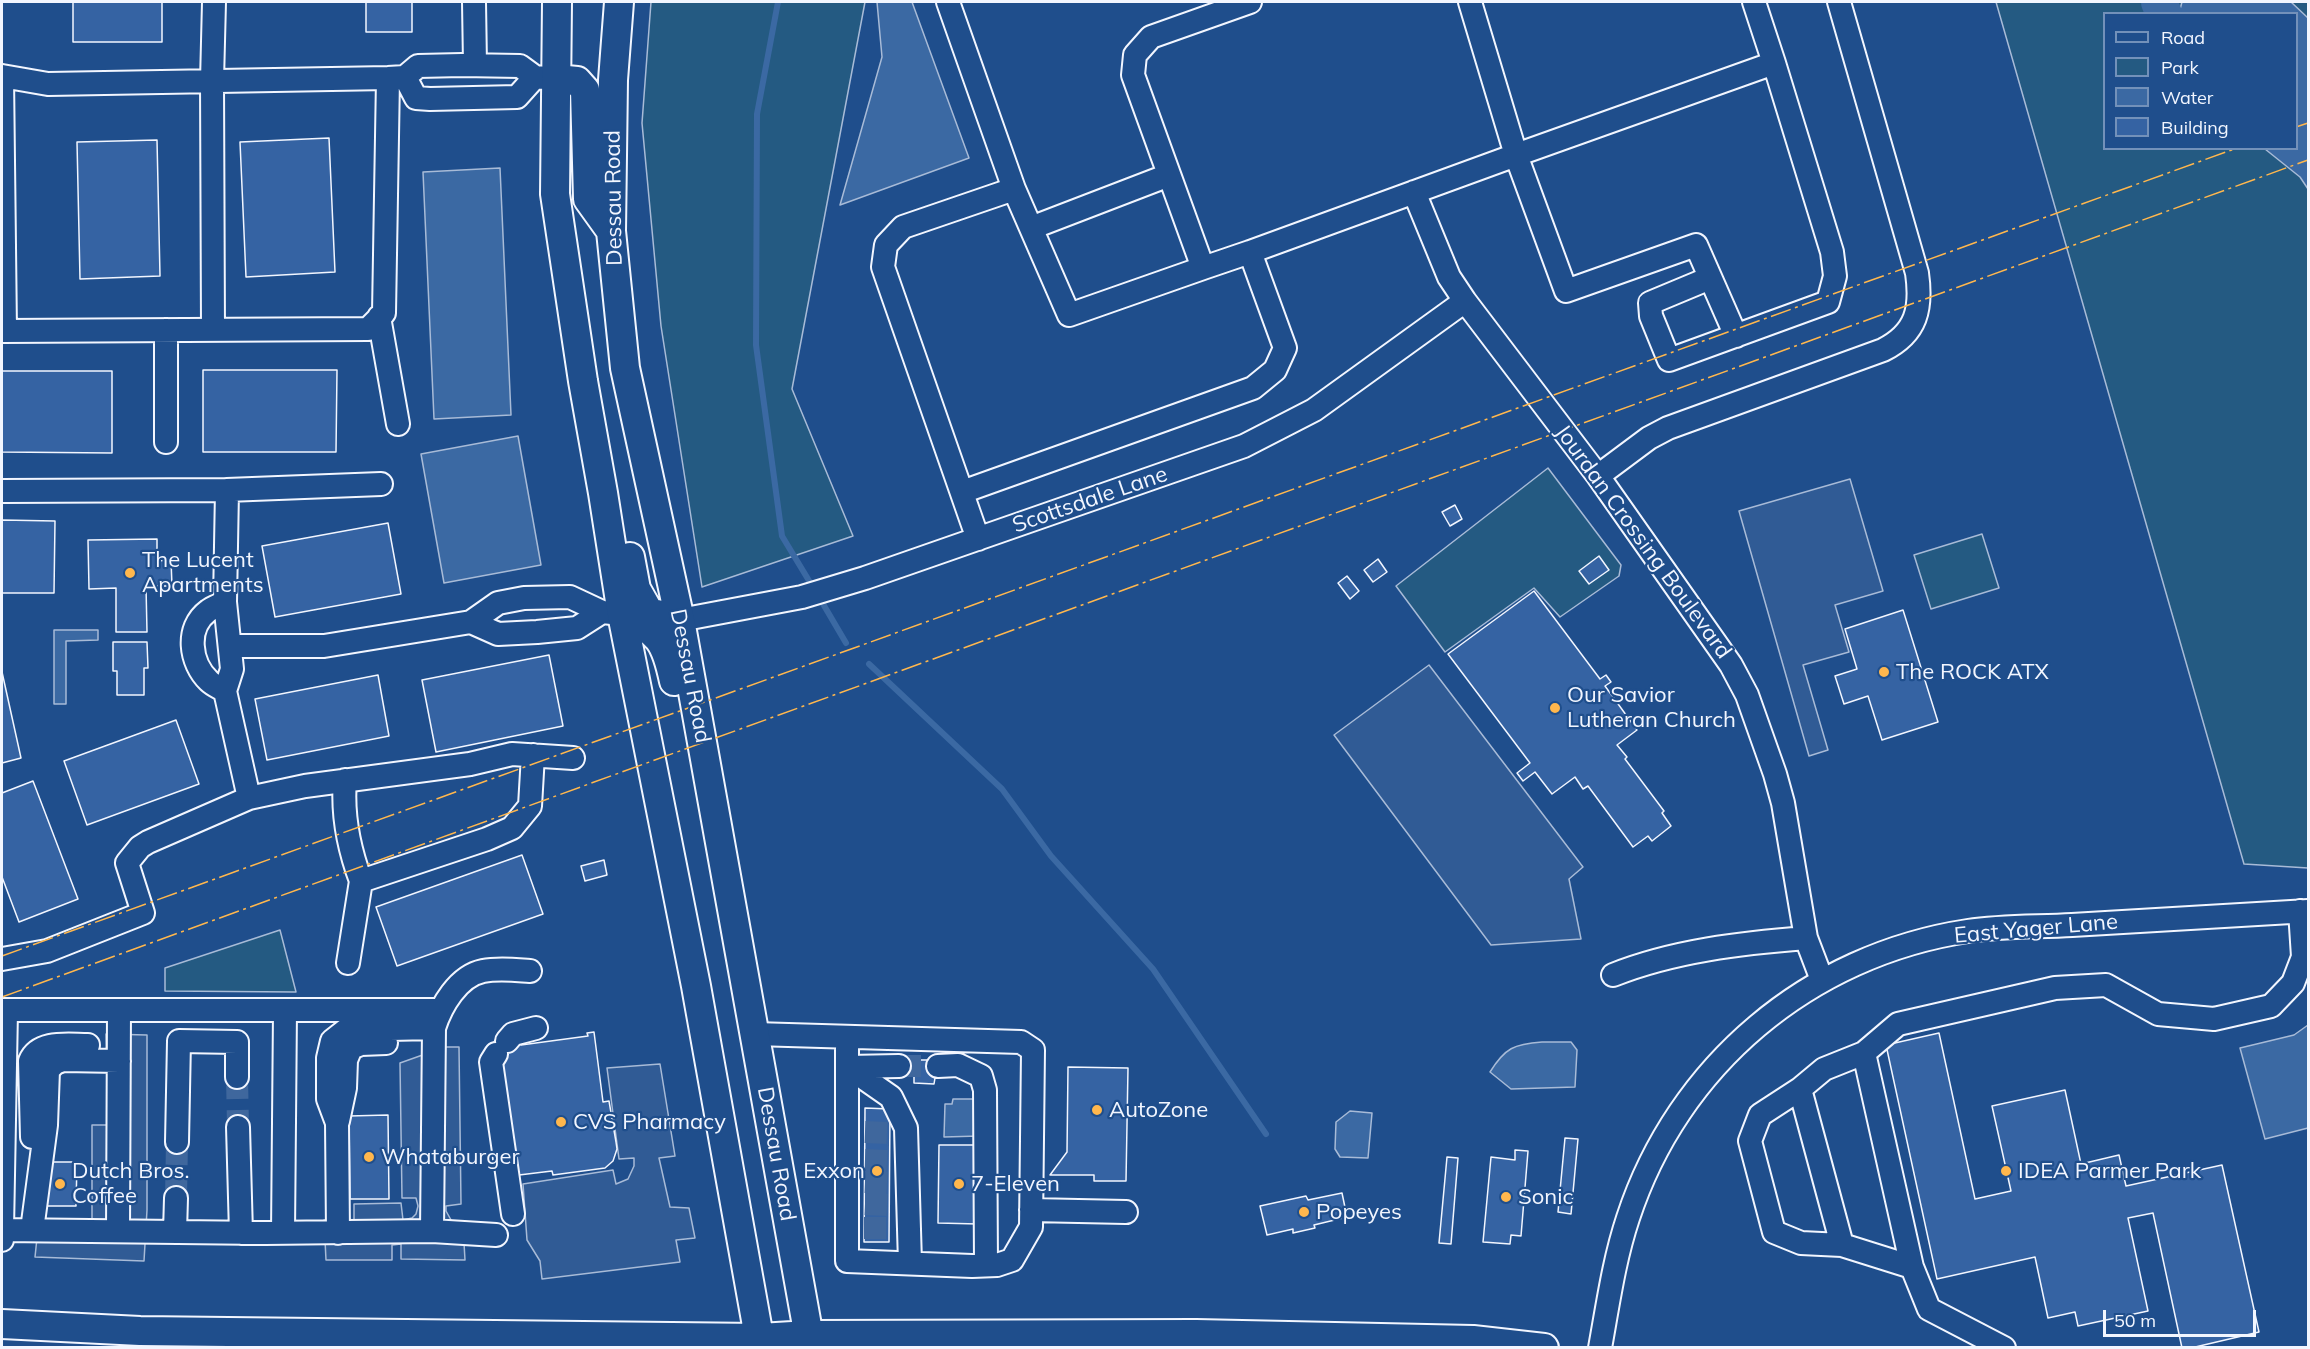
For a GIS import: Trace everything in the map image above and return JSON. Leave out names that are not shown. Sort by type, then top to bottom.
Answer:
[{"type":"main road","points":[[557,2],[545,78],[555,194],[583,381],[603,492],[612,613],[696,986],[761,1342]]},
{"type":"main road","name":"Dessau Road","points":[[619,2],[613,80],[611,231],[625,368],[680,620],[810,1341]]},
{"type":"main road","points":[[545,78],[577,81],[585,90],[588,199],[611,231]]},
{"type":"main road","points":[[603,492],[623,520],[636,589],[649,612],[680,620]]},
{"type":"main road","points":[[612,613],[650,629],[663,644],[668,656],[677,698],[700,733]]},
{"type":"main road","points":[[2,1324],[140,1331],[761,1342],[1196,1334],[1473,1340],[1544,1347]]},
{"type":"street","points":[[213,330],[214,2]]},
{"type":"street","points":[[462,98],[468,65],[474,2]]},
{"type":"street","points":[[948,2],[1014,189],[1069,315],[1774,63]]},
{"type":"street","points":[[1203,268],[1133,75],[1135,55],[1151,38],[1250,2]]},
{"type":"street","points":[[1710,278],[1650,303],[1651,316],[1669,360],[1828,302],[1835,276],[1832,252],[1754,2]]},
{"type":"street","points":[[1598,476],[1649,438],[1668,428],[1883,350],[1901,339],[1913,324],[1919,302],[1917,273],[1839,2]]},
{"type":"street","points":[[1477,4],[1516,155],[1566,291],[1696,245],[1736,336]]},
{"type":"street","points":[[397,77],[384,313],[368,328],[3,331],[2,76],[48,84],[397,77],[418,66],[468,65],[520,66],[545,78],[518,97],[416,98],[397,77]]},
{"type":"street","points":[[1031,228],[1169,175]]},
{"type":"street","points":[[978,539],[883,267],[886,245],[903,227],[1014,189]]},
{"type":"street","name":"Jourdan Crossing Boulevard","points":[[1414,192],[1449,277],[1598,476],[1723,650],[1747,695],[1763,737],[1783,803],[1806,938],[1822,980]]},
{"type":"street","points":[[962,492],[1253,388],[1275,370],[1285,348],[1250,252]]},
{"type":"street","name":"Scottsdale Lane","points":[[680,620],[802,597],[865,578],[1245,446],[1314,410],[1465,301]]},
{"type":"street","points":[[379,318],[398,424]]},
{"type":"street","points":[[166,330],[166,442]]},
{"type":"street","points":[[2,491],[226,490],[381,484]]},
{"type":"street","points":[[226,490],[225,602],[238,646],[225,691],[249,798]]},
{"type":"street","points":[[238,646],[264,633],[303,631],[324,646],[471,622],[498,603],[524,598],[570,597],[612,613]]},
{"type":"street","points":[[225,602],[208,611],[196,627],[192,642],[195,662],[209,681],[225,691]]},
{"type":"street","points":[[471,622],[498,634],[537,632],[577,628],[612,613]]},
{"type":"street","points":[[2,959],[47,951],[143,913],[127,863],[140,847],[249,798],[305,786],[468,765],[512,754],[573,758]]},
{"type":"street","points":[[361,881],[487,839],[512,828],[530,806],[534,755]]},
{"type":"street","points":[[345,780],[343,802],[347,829],[361,881],[348,963]]},
{"type":"street","points":[[1912,1267],[1842,1245],[1801,1243],[1774,1232],[1750,1141],[1760,1115],[1800,1089],[1824,1069],[1864,1053],[1898,1024],[2055,988],[2106,985],[2158,1014],[2214,1019],[2271,1006],[2293,983],[2303,957],[2304,911]]},
{"type":"street","name":"East Yager Lane","points":[[1600,1347],[1616,1260],[1628,1218],[1642,1180],[1673,1119],[1702,1081],[1733,1047],[1777,1010],[1822,980],[1893,949],[1969,931],[2304,911]]},
{"type":"street","points":[[1613,975],[1640,964],[1677,956],[1748,944],[1806,938]]},
{"type":"street","points":[[432,1231],[435,1027],[456,988],[473,974],[503,969],[530,971]]},
{"type":"street","points":[[435,1027],[285,1010],[4,1010],[2,1233],[32,1230],[241,1233],[432,1231],[496,1235]]},
{"type":"street","points":[[118,1231],[119,1010]]},
{"type":"street","points":[[284,1233],[285,1010]]},
{"type":"street","points":[[338,1233],[337,1123],[328,1099],[328,1058],[332,1041],[346,1030],[435,1027]]},
{"type":"street","points":[[513,1214],[490,1062],[513,1034],[536,1028]]},
{"type":"street","points":[[755,1034],[1021,1042],[1034,1050],[1031,1227],[1012,1260],[997,1265],[848,1261],[856,1228],[856,1132],[848,1067],[848,1037]]},
{"type":"street","points":[[177,1142],[179,1041],[237,1042],[237,1077]]},
{"type":"street","points":[[32,1230],[46,1125],[48,1070],[55,1063],[63,1060],[119,1053]]},
{"type":"street","points":[[1864,1053],[1912,1267],[1929,1309],[2004,1347]]},
{"type":"street","points":[[938,1065],[958,1065],[981,1076],[985,1090],[986,1265]]},
{"type":"street","points":[[848,1067],[899,1066]]},
{"type":"street","points":[[848,1067],[891,1098],[898,1133],[899,1228],[910,1263]]},
{"type":"street","points":[[1800,1089],[1842,1245]]},
{"type":"street","points":[[238,1127],[241,1233]]},
{"type":"street","points":[[175,1232],[176,1198]]},
{"type":"street","points":[[1032,1210],[1126,1212]]},
{"type":"green space","points":[[651,2],[865,2],[792,389],[853,536],[702,587],[661,326],[642,123]]},
{"type":"green space","points":[[1996,2],[2308,2],[2308,868],[2244,864]]},
{"type":"green space","points":[[1548,468],[1621,565],[1619,576],[1560,617],[1534,588],[1445,652],[1396,586]]},
{"type":"green space","points":[[1982,534],[1999,588],[1931,609],[1914,555]]},
{"type":"green space","points":[[280,930],[296,992],[165,991],[165,968]]},
{"type":"shaded area","points":[[1850,479],[1883,591],[1835,605],[1849,652],[1803,665],[1828,750],[1809,756],[1739,511]]},
{"type":"shaded area","points":[[1429,665],[1583,867],[1569,879],[1581,939],[1491,945],[1334,735]]},
{"type":"shaded area","points":[[106,1034],[147,1035],[147,1210],[144,1261],[35,1257],[39,1219],[92,1219],[92,1125],[108,1125]]},
{"type":"shaded area","points":[[445,1047],[459,1047],[461,1204],[446,1206],[446,1211],[464,1243],[465,1260],[401,1259],[401,1244],[392,1245],[392,1260],[326,1260],[324,1220],[354,1221],[354,1204],[401,1203],[403,1220],[412,1218],[416,1214],[418,1206],[416,1198],[402,1198],[400,1063]]},
{"type":"shaded area","points":[[660,1064],[675,1156],[659,1158],[670,1207],[689,1208],[695,1238],[676,1240],[680,1262],[542,1279],[540,1261],[527,1240],[523,1184],[613,1170],[616,1184],[628,1179],[634,1166],[634,1158],[619,1159],[607,1068]]},
{"type":"water","points":[[877,2],[912,2],[969,158],[840,205],[882,57]]},
{"type":"water","points":[[2182,2],[2291,2],[2308,18],[2308,189],[2300,177],[2266,150],[2298,150],[2298,12],[2179,12]]},
{"type":"water","points":[[500,168],[511,415],[434,419],[423,172]]},
{"type":"water","points":[[518,436],[541,565],[444,583],[421,454]]},
{"type":"water","points":[[54,630],[98,630],[98,640],[66,641],[66,704],[54,704]]},
{"type":"water","points":[[2308,1025],[2308,1128],[2265,1139],[2240,1048],[2294,1035]]},
{"type":"water","points":[[1571,1042],[1577,1050],[1575,1087],[1511,1089],[1490,1072],[1501,1057],[1511,1049],[1524,1044]]},
{"type":"water","points":[[953,1099],[975,1099],[979,1136],[944,1137],[945,1104],[952,1104]]},
{"type":"water","points":[[1350,1111],[1372,1113],[1368,1158],[1340,1157],[1335,1149],[1336,1122]]},
{"type":"building","points":[[73,2],[162,2],[162,42],[73,42]]},
{"type":"building","points":[[366,2],[412,2],[412,32],[366,32]]},
{"type":"building","points":[[329,138],[335,272],[246,277],[240,142]]},
{"type":"building","points":[[157,140],[160,276],[80,279],[77,142]]},
{"type":"building","points":[[203,370],[337,370],[336,452],[203,452]]},
{"type":"building","points":[[2,371],[112,371],[112,453],[2,452]]},
{"type":"building","points":[[1455,505],[1462,519],[1450,526],[1442,512]]},
{"type":"building","points":[[2,520],[55,521],[54,593],[2,593]]},
{"type":"building","points":[[388,523],[401,594],[275,617],[262,546]]},
{"type":"building","name":"The Lucent Apartments","points":[[157,539],[157,561],[171,560],[172,586],[146,586],[147,632],[116,632],[116,588],[89,589],[88,540]]},
{"type":"building","points":[[1599,556],[1609,570],[1589,584],[1579,571]]},
{"type":"building","points":[[1378,559],[1387,572],[1373,582],[1364,570]]},
{"type":"building","points":[[1347,576],[1359,591],[1350,599],[1338,583]]},
{"type":"building","name":"Our Savior Lutheran Church","points":[[1534,591],[1600,679],[1606,675],[1611,682],[1605,686],[1637,730],[1617,745],[1664,811],[1662,813],[1671,826],[1652,841],[1648,836],[1633,847],[1588,786],[1583,789],[1575,777],[1552,794],[1535,772],[1523,781],[1517,773],[1530,763],[1448,654]]},
{"type":"building","name":"The ROCK ATX","points":[[1903,610],[1938,722],[1882,740],[1868,696],[1844,704],[1835,676],[1857,669],[1845,629]]},
{"type":"building","points":[[113,642],[147,642],[148,668],[144,668],[144,695],[117,695],[117,671],[113,671]]},
{"type":"building","points":[[549,655],[563,726],[436,752],[422,680]]},
{"type":"building","points":[[2,672],[21,758],[2,763]]},
{"type":"building","points":[[378,675],[389,736],[267,760],[255,699]]},
{"type":"building","points":[[176,720],[199,784],[87,825],[64,761]]},
{"type":"building","points":[[33,781],[78,899],[19,922],[2,877],[2,793]]},
{"type":"building","points":[[522,855],[543,914],[397,966],[376,907]]},
{"type":"building","points":[[604,860],[607,875],[585,881],[581,866]]},
{"type":"building","name":"CVS Pharmacy","points":[[594,1032],[603,1102],[609,1101],[616,1142],[617,1149],[613,1161],[605,1168],[553,1175],[552,1171],[519,1175],[503,1060],[489,1049],[499,1035],[520,1042],[521,1045],[588,1036],[587,1033]]},
{"type":"building","points":[[1939,1033],[1975,1199],[2011,1191],[1992,1106],[2065,1090],[2081,1164],[2119,1155],[2126,1186],[2222,1165],[2259,1332],[2191,1348],[2182,1348],[2153,1213],[2128,1218],[2148,1311],[2078,1326],[2075,1312],[2048,1318],[2035,1257],[1937,1279],[1886,1045]]},
{"type":"building","points":[[899,1060],[938,1060],[934,1084],[914,1083],[914,1075],[899,1075]]},
{"type":"building","name":"AutoZone","points":[[1068,1067],[1128,1068],[1126,1181],[1094,1181],[1094,1175],[1050,1175],[1067,1152]]},
{"type":"building","name":"Exxon","points":[[865,1108],[890,1109],[889,1242],[864,1242]]},
{"type":"building","name":"Whataburger","points":[[388,1115],[389,1199],[350,1199],[349,1116]]},
{"type":"building","points":[[1565,1138],[1578,1139],[1571,1214],[1558,1212]]},
{"type":"building","name":"7-Eleven","points":[[939,1145],[980,1145],[978,1224],[938,1223]]},
{"type":"building","name":"Sonic","points":[[1515,1150],[1528,1151],[1521,1236],[1511,1235],[1510,1244],[1483,1242],[1491,1157],[1515,1160]]},
{"type":"building","points":[[1447,1157],[1458,1158],[1451,1244],[1439,1243]]},
{"type":"building","name":"Dutch Bros. Coffee","points":[[43,1162],[77,1162],[76,1206],[42,1206]]},
{"type":"building","name":"Popeyes","points":[[1342,1193],[1347,1217],[1293,1233],[1293,1229],[1267,1235],[1260,1206],[1306,1196],[1308,1200]]},
{"type":"waterway","points":[[778,2],[757,114],[756,345],[782,536],[814,589]]},
{"type":"waterway","points":[[2159,2],[2163,12]]},
{"type":"waterway","points":[[819,597],[846,643]]},
{"type":"waterway","points":[[869,664],[1002,789],[1051,856],[1153,969],[1266,1134]]},
{"type":"tunnel","points":[[899,1066],[938,1066]]},
{"type":"tunnel","points":[[237,1077],[238,1127]]},
{"type":"tunnel","points":[[865,1132],[889,1133]]},
{"type":"tunnel","points":[[176,1198],[177,1142]]},
{"type":"tunnel","points":[[865,1160],[889,1161]]},
{"type":"tunnel","points":[[865,1182],[889,1183]]},
{"type":"tunnel","points":[[865,1204],[889,1205]]},
{"type":"tunnel","points":[[864,1228],[889,1228]]},
{"type":"power","points":[[2298,126],[2308,123]]},
{"type":"power","points":[[2,956],[2231,150]]},
{"type":"power","points":[[2,997],[2308,160]]},
{"type":"place","name":"The Lucent Apartments","points":[[130,573]]},
{"type":"place","name":"The ROCK ATX","points":[[1884,672]]},
{"type":"place","name":"Our Savior Lutheran Church","points":[[1555,708]]},
{"type":"place","name":"AutoZone","points":[[1097,1110]]},
{"type":"place","name":"CVS Pharmacy","points":[[561,1122]]},
{"type":"place","name":"Whataburger","points":[[369,1157]]},
{"type":"place","name":"Exxon","points":[[877,1171]]},
{"type":"place","name":"IDEA Parmer Park","points":[[2006,1171]]},
{"type":"place","name":"Dutch Bros. Coffee","points":[[60,1184]]},
{"type":"place","name":"7-Eleven","points":[[959,1184]]},
{"type":"place","name":"Sonic","points":[[1506,1197]]},
{"type":"place","name":"Popeyes","points":[[1304,1212]]}]
